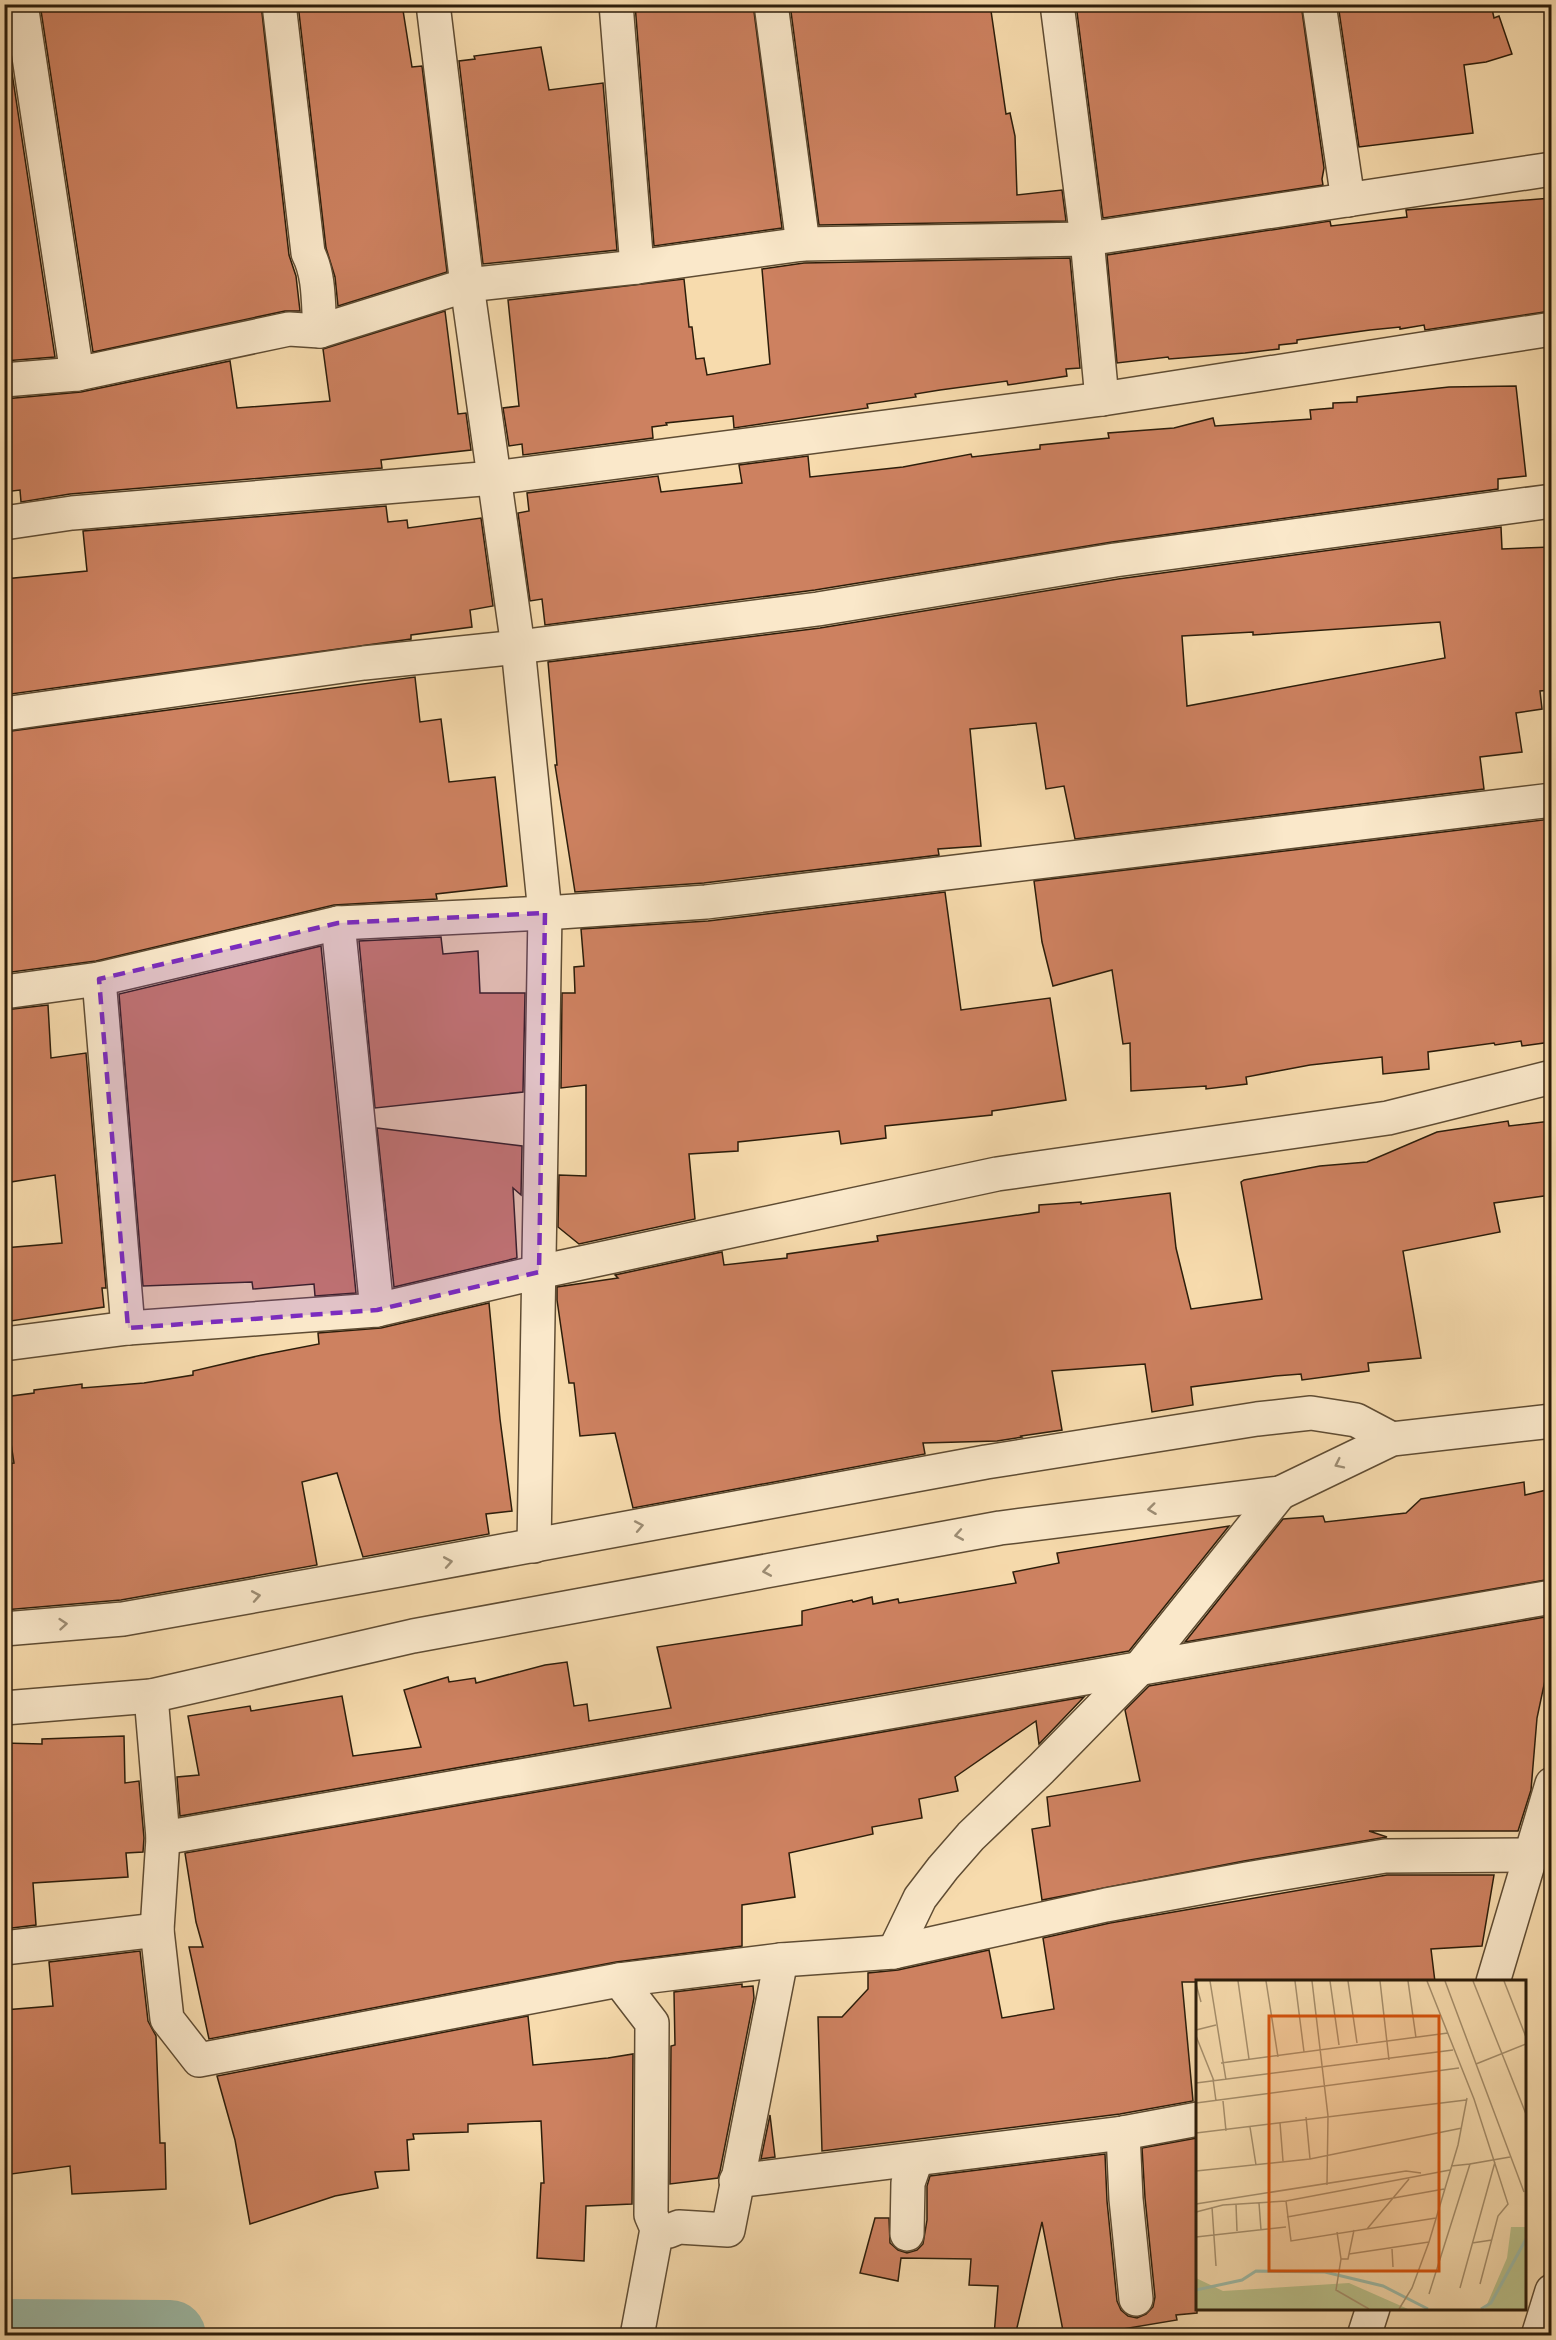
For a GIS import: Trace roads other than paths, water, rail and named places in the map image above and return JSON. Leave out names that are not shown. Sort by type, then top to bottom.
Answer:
[{"type":"street","points":[[21,4],[77,374]]},
{"type":"street","points":[[279,4],[308,252],[313,261],[317,285],[320,331]]},
{"type":"street","points":[[433,4],[467,285],[518,647],[544,913],[534,1546]]},
{"type":"street","points":[[616,4],[637,267]]},
{"type":"street","points":[[771,4],[803,244]]},
{"type":"street","points":[[1057,4],[1087,239],[1102,399]]},
{"type":"street","points":[[1319,4],[1348,200]]},
{"type":"street","points":[[4,380],[77,374],[289,329],[320,331],[467,285],[637,267],[803,244],[1087,239],[1551,169]]},
{"type":"street","points":[[4,523],[72,513],[494,478],[1102,399],[1551,329]]},
{"type":"street","points":[[4,714],[364,663],[518,647],[818,609],[1115,560],[1551,501]]},
{"type":"street","points":[[4,992],[99,979],[338,923],[706,902],[1551,800]]},
{"type":"street","points":[[338,923],[377,1310]]},
{"type":"street","points":[[99,979],[128,1328]]},
{"type":"street","points":[[4,1344],[128,1328],[377,1310],[538,1272],[997,1174],[1388,1118],[1551,1077]]},
{"type":"street","points":[[4,1629],[123,1619],[986,1462],[1257,1419],[1311,1413],[1345,1418],[1356,1420],[1392,1439]]},
{"type":"street","points":[[4,1708],[151,1696],[413,1636],[989,1530],[1280,1493],[1392,1439],[1551,1421]]},
{"type":"street","points":[[894,1952],[920,1898],[943,1868],[971,1836],[1041,1769],[1138,1670],[1280,1493]]},
{"type":"street","points":[[163,1838],[1551,1597]]},
{"type":"street","points":[[151,1696],[163,1838],[157,1930],[167,2019],[199,2060],[620,1980],[781,1960],[894,1952],[1106,1905],[1385,1856],[1531,1855]]},
{"type":"street","points":[[1494,1980],[1551,1784]]},
{"type":"street","points":[[4,1948],[157,1930]]},
{"type":"street","points":[[657,2231],[669,2231],[679,2227],[728,2230],[781,1960]]},
{"type":"street","points":[[620,1980],[652,2023],[651,2215],[657,2231],[637,2336]]},
{"type":"street","points":[[736,2181],[1123,2133],[1196,2119]]},
{"type":"street","points":[[1123,2133],[1126,2199],[1136,2299]]},
{"type":"street","points":[[907,2234],[908,2183],[916,2160]]},
{"type":"street","points":[[1538,2336],[1551,2290]]},
{"type":"street","points":[[1364,2336],[1372,2310]]},
{"type":"waterway","points":[[4,2335],[170,2336]]}]
